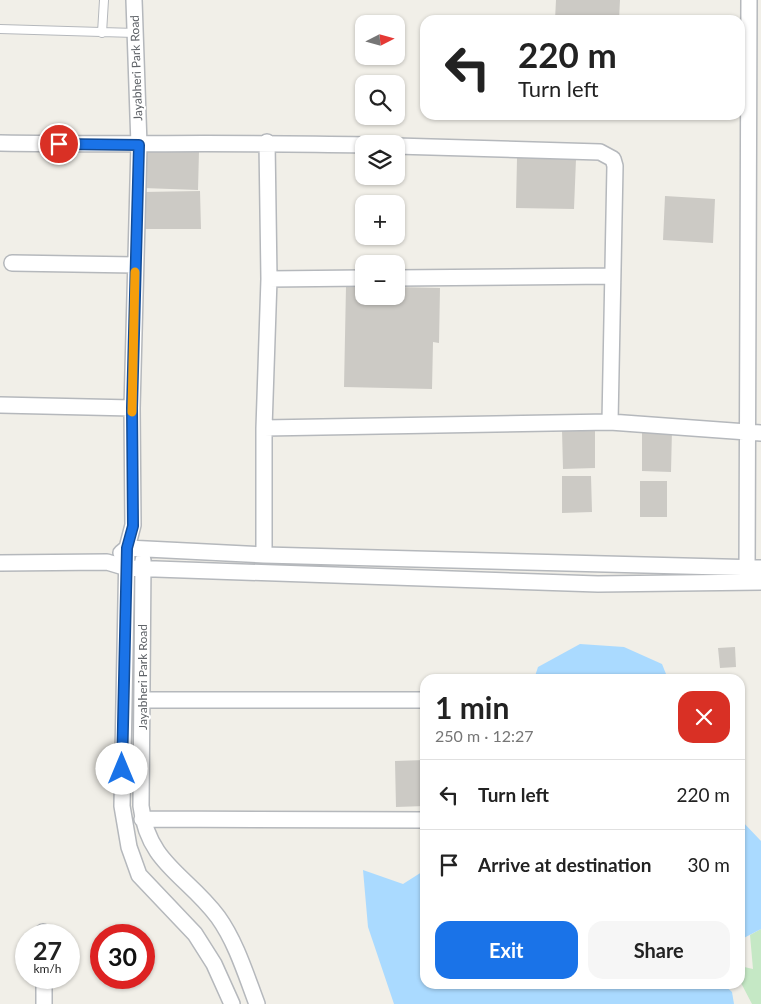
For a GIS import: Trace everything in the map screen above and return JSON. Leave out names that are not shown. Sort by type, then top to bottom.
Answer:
[{"type":"street","name":"Jayabheri Park Road","points":[[134,0],[139,145],[132,408],[133,526],[127,548],[122,806],[129,848],[139,875],[194,934],[214,964],[232,1004]]},
{"type":"street","points":[[748,0],[754,81],[754,575]]},
{"type":"street","points":[[264,556],[264,428],[269,279],[267,142]]},
{"type":"street","points":[[0,143],[139,145],[267,142],[355,145]]},
{"type":"street","points":[[405,146],[600,152],[610,156],[615,166],[610,422]]},
{"type":"street","points":[[12,263],[135,265]]},
{"type":"street","points":[[405,278],[612,276]]},
{"type":"street","points":[[269,279],[355,278]]},
{"type":"street","points":[[0,405],[132,408]]},
{"type":"street","points":[[264,428],[610,422],[754,433]]},
{"type":"street","name":"Jayabheri Park Road","points":[[133,526],[144,549],[142,819],[150,840],[164,862],[202,898],[222,924],[238,956],[257,1004]]},
{"type":"street","points":[[107,562],[127,548],[264,556],[754,575]]},
{"type":"street","points":[[0,563],[107,562],[127,568],[143,569],[598,584],[754,575]]},
{"type":"street","points":[[143,700],[420,700]]},
{"type":"street","points":[[142,819],[420,820]]},
{"type":"street","points":[[44,989],[44,1004]]},
{"type":"lane","points":[[102,33],[104,0]]},
{"type":"lane","points":[[0,29],[135,33]]},
{"type":"green space","points":[[761,929],[761,1004],[752,1004],[744,989],[745,967],[753,969],[750,935]]},
{"type":"water","points":[[580,644],[624,647],[662,664],[666,674],[536,674],[538,667]]},
{"type":"water","points":[[745,824],[761,841],[761,929],[745,937]]},
{"type":"water","points":[[363,870],[403,884],[420,873],[420,989],[729,989],[732,992],[734,1004],[394,1004],[368,927]]},
{"type":"building","points":[[556,0],[620,0],[619,15],[555,15]]},
{"type":"building","points":[[145,149],[199,151],[198,190],[143,188]]},
{"type":"building","points":[[517,158],[576,159],[574,209],[516,208]]},
{"type":"building","points":[[200,191],[201,229],[143,229],[143,192]]},
{"type":"building","points":[[665,196],[715,199],[713,243],[663,240]]},
{"type":"building","points":[[346,286],[355,286],[355,305],[405,305],[405,287],[440,288],[439,343],[433,342],[432,389],[344,387]]},
{"type":"building","points":[[642,428],[672,429],[671,472],[642,471]]},
{"type":"building","points":[[562,430],[595,430],[595,468],[563,469]]},
{"type":"building","points":[[562,476],[591,476],[592,512],[562,513]]},
{"type":"building","points":[[640,481],[667,481],[667,517],[640,517]]},
{"type":"building","points":[[735,647],[736,667],[720,668],[718,648]]},
{"type":"building","points":[[420,760],[420,806],[396,807],[395,761]]},
{"type":"slow traffic","points":[[132,412],[135,272]]},
{"type":"route","points":[[59,144],[139,145],[132,408],[133,526],[127,548],[122,769]]}]
